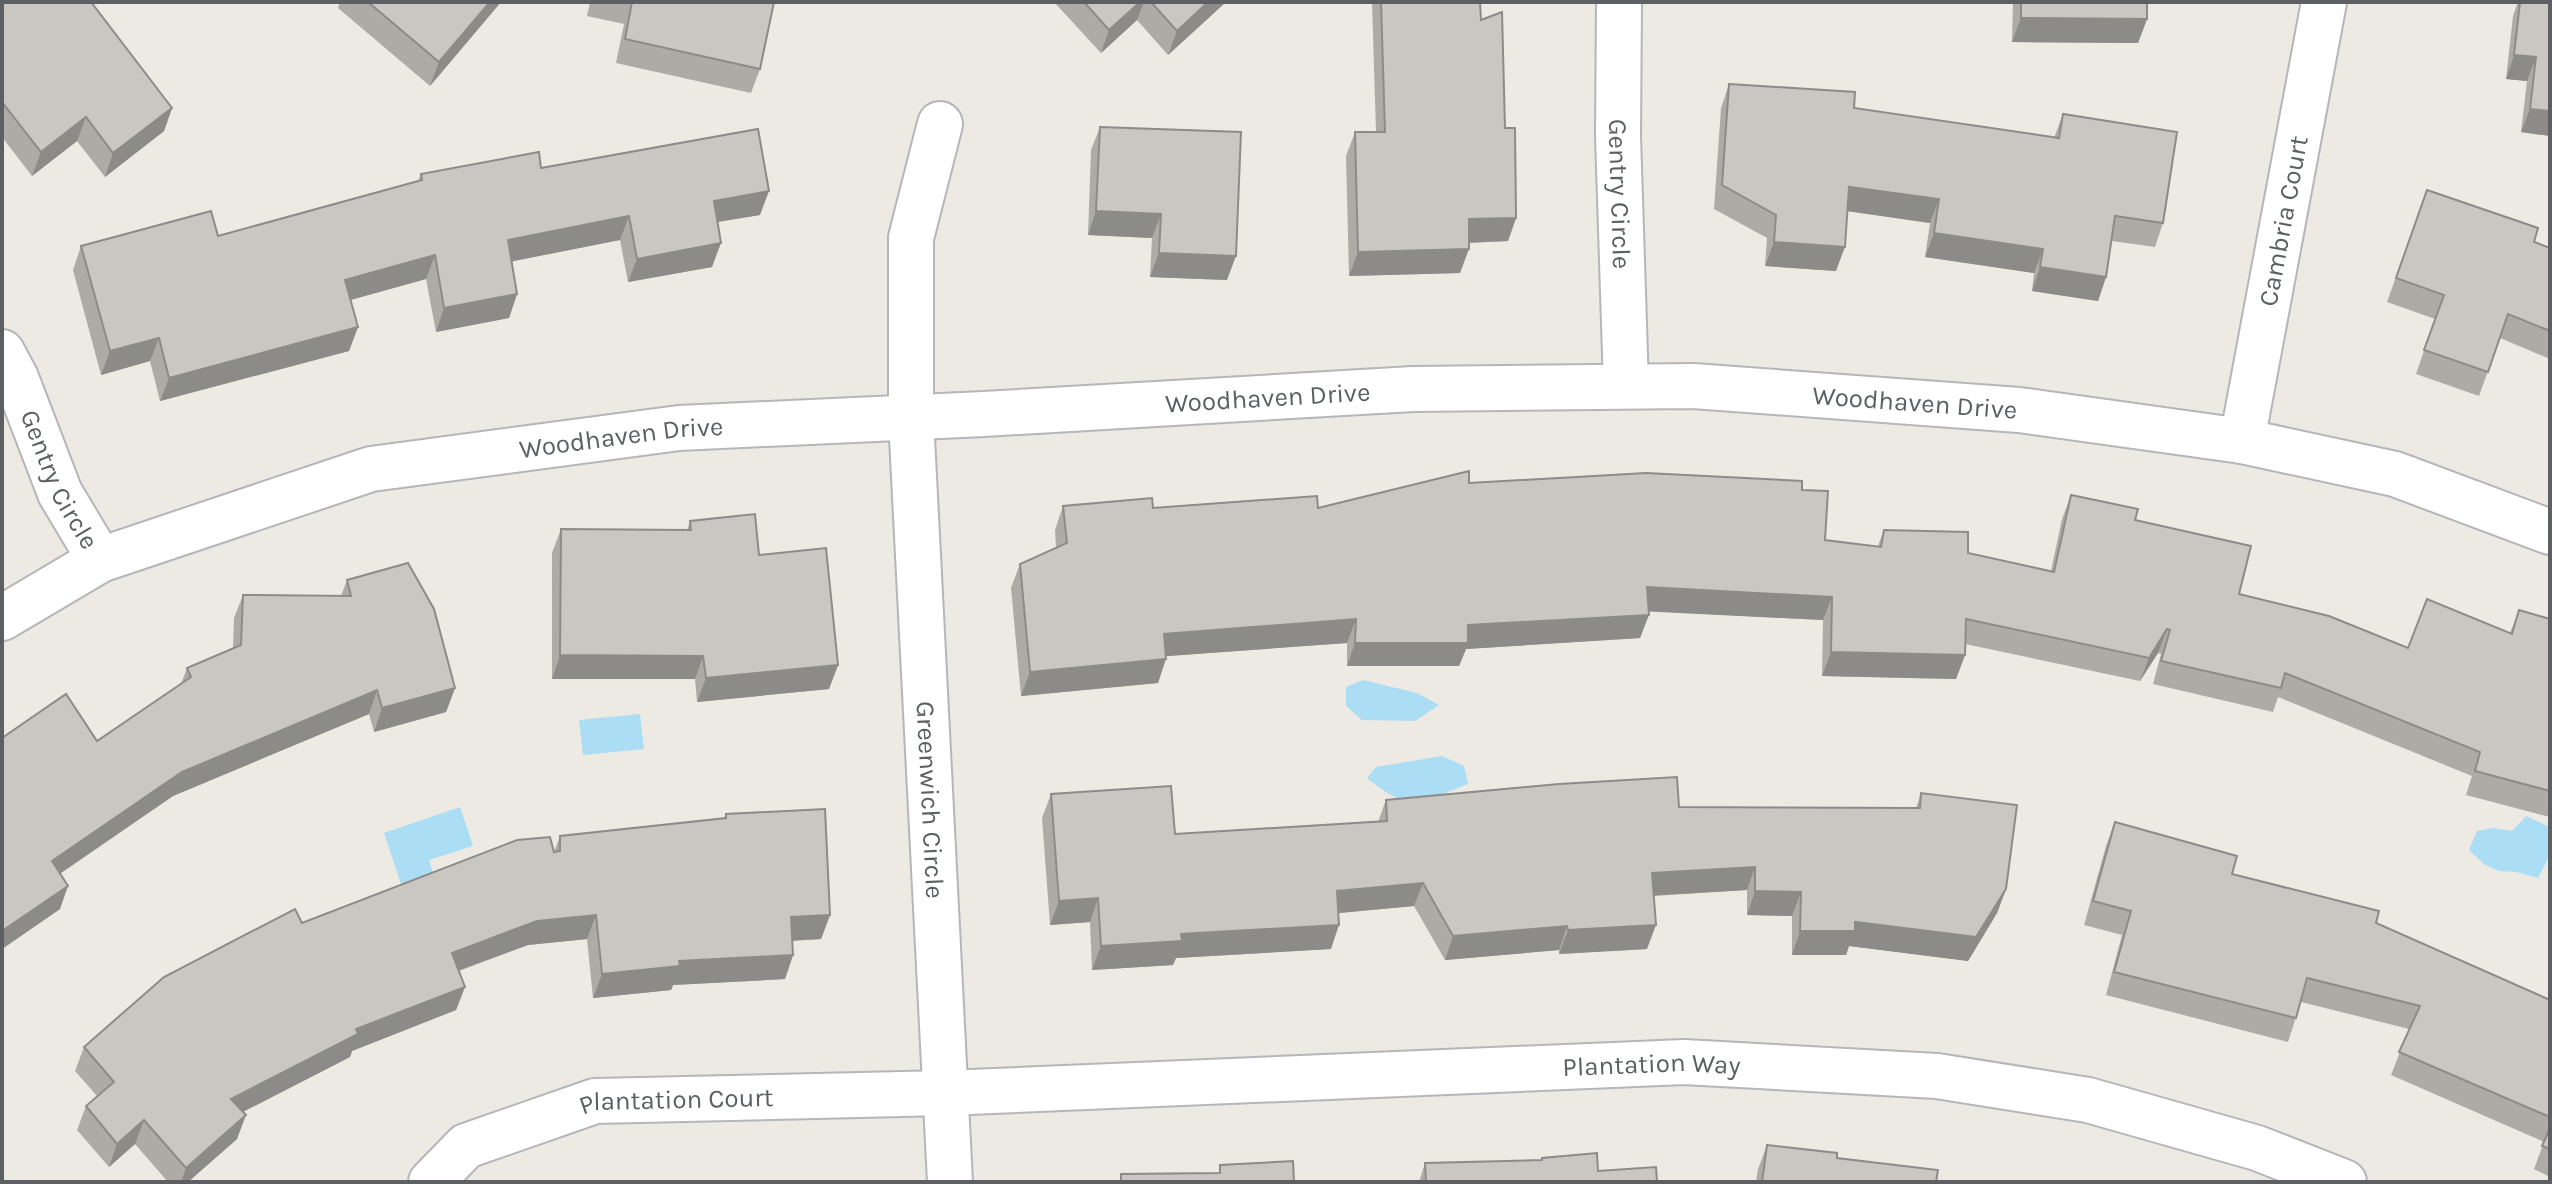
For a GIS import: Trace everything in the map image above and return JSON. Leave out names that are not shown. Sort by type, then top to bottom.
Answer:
[{"type":"street","name":"Gentry Circle","points":[[1619,2],[1618,136],[1626,386]]},
{"type":"street","name":"Cambria Court","points":[[2242,441],[2324,2]]},
{"type":"street","name":"Greenwich Circle","points":[[940,124],[911,238],[911,418],[950,1182]]},
{"type":"street","name":"Gentry Circle","points":[[2,352],[16,378],[60,493],[100,560]]},
{"type":"street","name":"Woodhaven Drive","points":[[2,618],[100,560],[371,469],[679,428],[1413,389],[1693,386],[2019,410],[2242,441],[2395,474],[2550,532]]},
{"type":"street","name":"Plantation Way","points":[[946,1093],[1684,1062],[1937,1076],[2088,1100],[2257,1148],[2344,1182]]},
{"type":"street","name":"Plantation Court","points":[[431,1182],[466,1146],[595,1101],[946,1093]]},
{"type":"water","points":[[1363,680],[1417,693],[1439,705],[1415,721],[1362,720],[1346,706],[1346,687]]},
{"type":"water","points":[[640,714],[644,749],[583,755],[579,720]]},
{"type":"water","points":[[1442,756],[1464,766],[1468,784],[1426,800],[1415,801],[1394,796],[1367,778],[1376,767]]},
{"type":"water","points":[[460,807],[473,846],[429,860],[434,876],[402,887],[384,833]]},
{"type":"water","points":[[2526,816],[2550,827],[2550,855],[2538,878],[2499,871],[2484,864],[2469,850],[2477,831],[2493,828],[2512,831]]},
{"type":"building","points":[[2,2],[91,2],[172,108],[113,153],[86,117],[41,152],[2,102]]},
{"type":"building","points":[[368,2],[490,2],[439,62]]},
{"type":"building","points":[[632,2],[774,2],[760,69],[625,39]]},
{"type":"building","points":[[1084,2],[1140,2],[1109,30]]},
{"type":"building","points":[[1151,2],[1208,2],[1177,31]]},
{"type":"building","points":[[1381,2],[1480,2],[1481,20],[1502,12],[1505,128],[1515,128],[1516,218],[1469,219],[1469,249],[1358,252],[1355,132],[1385,132]]},
{"type":"building","points":[[2021,2],[2147,2],[2147,19],[2021,18]]},
{"type":"building","points":[[2520,2],[2550,2],[2550,111],[2530,109],[2536,57],[2514,55]]},
{"type":"building","points":[[1729,84],[1855,92],[1854,108],[2059,138],[2063,114],[2177,132],[2163,223],[2115,216],[2106,277],[2040,267],[2043,249],[1934,233],[1939,199],[1849,187],[1845,247],[1774,242],[1776,215],[1722,185]]},
{"type":"building","points":[[1100,127],[1241,132],[1236,256],[1159,253],[1161,214],[1096,211]]},
{"type":"building","points":[[758,129],[769,191],[714,201],[721,243],[637,259],[629,216],[508,240],[517,294],[444,308],[435,255],[345,280],[358,327],[169,378],[159,338],[110,351],[81,246],[211,211],[218,236],[422,180],[421,174],[539,152],[541,168]]},
{"type":"building","points":[[2427,190],[2538,228],[2534,242],[2550,248],[2550,331],[2508,314],[2488,372],[2424,350],[2444,295],[2396,278]]},
{"type":"building","points":[[1469,471],[1469,483],[1646,473],[1802,481],[1802,490],[1828,491],[1825,540],[1881,547],[1884,530],[1968,532],[1968,553],[2054,572],[2071,495],[2138,509],[2135,520],[2251,546],[2239,594],[2329,616],[2408,648],[2427,599],[2512,634],[2519,610],[2550,619],[2550,791],[2475,771],[2480,752],[2285,673],[2281,688],[2161,661],[2170,630],[2167,629],[2149,658],[1966,619],[1965,655],[1831,652],[1832,597],[1647,587],[1649,615],[1468,625],[1468,643],[1355,643],[1356,619],[1164,634],[1166,659],[1030,672],[1020,564],[1067,543],[1063,506],[1152,498],[1153,508],[1317,496],[1318,508]]},
{"type":"building","points":[[755,514],[759,555],[826,548],[838,665],[706,678],[703,656],[560,655],[561,529],[691,530],[690,521]]},
{"type":"building","points":[[408,563],[434,609],[455,688],[382,708],[377,690],[182,772],[52,861],[68,886],[2,931],[2,738],[66,694],[97,741],[191,677],[187,668],[241,645],[243,595],[351,596],[347,580]]},
{"type":"building","points":[[1677,777],[1679,807],[1920,808],[1921,793],[2017,805],[2006,889],[1976,937],[1855,922],[1855,931],[1800,931],[1801,892],[1755,891],[1755,867],[1652,873],[1656,925],[1568,930],[1567,926],[1453,936],[1423,883],[1337,891],[1339,925],[1181,934],[1182,941],[1101,946],[1098,898],[1059,901],[1051,794],[1171,786],[1175,834],[1387,821],[1386,800]]},
{"type":"building","points":[[825,809],[830,915],[791,917],[793,955],[679,961],[680,966],[602,974],[596,915],[537,921],[452,953],[465,987],[356,1029],[358,1034],[231,1099],[246,1115],[186,1168],[144,1120],[117,1144],[86,1106],[114,1082],[84,1047],[164,977],[295,909],[302,923],[517,840],[550,837],[554,852],[560,851],[560,836],[726,818],[726,814]]},
{"type":"building","points":[[2115,822],[2237,856],[2232,874],[2379,911],[2376,923],[2550,1000],[2550,1117],[2399,1052],[2420,1006],[2307,978],[2296,1018],[2114,972],[2131,911],[2093,901]]},
{"type":"building","points":[[2550,1128],[2550,1149],[2542,1146]]},
{"type":"building","points":[[1767,1145],[1837,1153],[1837,1158],[1938,1170],[1936,1182],[1762,1182]]},
{"type":"building","points":[[1597,1153],[1598,1171],[1656,1167],[1657,1182],[1426,1182],[1425,1163],[1542,1160]]},
{"type":"building","points":[[1293,1161],[1294,1182],[1121,1182],[1121,1174],[1220,1173],[1220,1165]]}]
